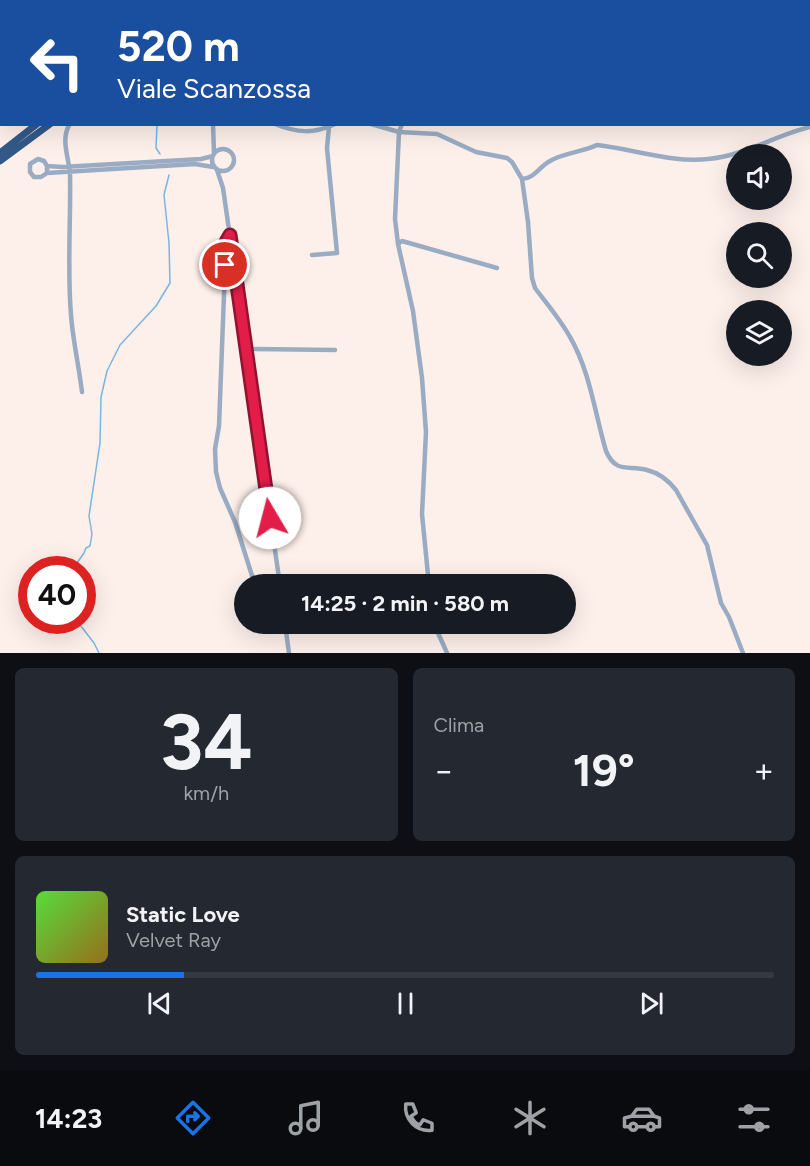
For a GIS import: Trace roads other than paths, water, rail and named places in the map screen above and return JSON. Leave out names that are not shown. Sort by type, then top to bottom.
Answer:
[{"type":"highway","points":[[0,153],[34,126]]},
{"type":"highway","points":[[0,161],[47,126]]},
{"type":"street","points":[[69,126],[66,140],[69,169],[71,315],[82,392]]},
{"type":"street","points":[[213,126],[215,138],[213,155],[215,168],[223,188],[278,574]]},
{"type":"street","points":[[282,126],[302,132],[324,130],[332,126]]},
{"type":"street","points":[[378,126],[399,132],[437,134],[477,152],[507,158],[512,162],[522,179],[532,279],[571,337],[578,352],[587,377],[606,452],[614,465],[648,470],[670,482],[676,490],[707,545],[721,603],[743,653]]},
{"type":"street","points":[[401,126],[399,132],[395,219],[398,244],[413,311],[422,378],[426,432],[422,514],[428,574]]},
{"type":"street","points":[[522,179],[528,179],[551,160],[586,151],[597,145],[673,158],[708,159],[746,150],[792,131],[810,127]]},
{"type":"street","points":[[312,255],[337,253],[327,148],[329,128]]},
{"type":"street","points":[[215,138],[231,153],[234,159],[223,188]]},
{"type":"street","points":[[47,172],[44,161],[38,159],[29,168],[32,175],[37,178],[44,176],[47,172],[69,169],[201,159],[213,155],[218,150],[226,149]]},
{"type":"street","points":[[47,166],[69,169],[195,164],[215,168],[220,172],[230,170]]},
{"type":"street","points":[[230,235],[226,242],[219,426],[215,449],[216,472],[252,574]]},
{"type":"street","points":[[398,244],[402,241],[497,268]]},
{"type":"street","points":[[247,349],[334,350]]},
{"type":"street","points":[[286,634],[289,653]]},
{"type":"street","points":[[438,634],[447,653]]},
{"type":"waterway","points":[[157,126],[156,148],[160,154]]},
{"type":"waterway","points":[[82,556],[86,548],[90,546],[92,534],[89,516],[100,443],[101,397],[107,371],[120,345],[156,306],[170,283],[164,195],[169,175]]},
{"type":"waterway","points":[[87,634],[99,653]]}]
